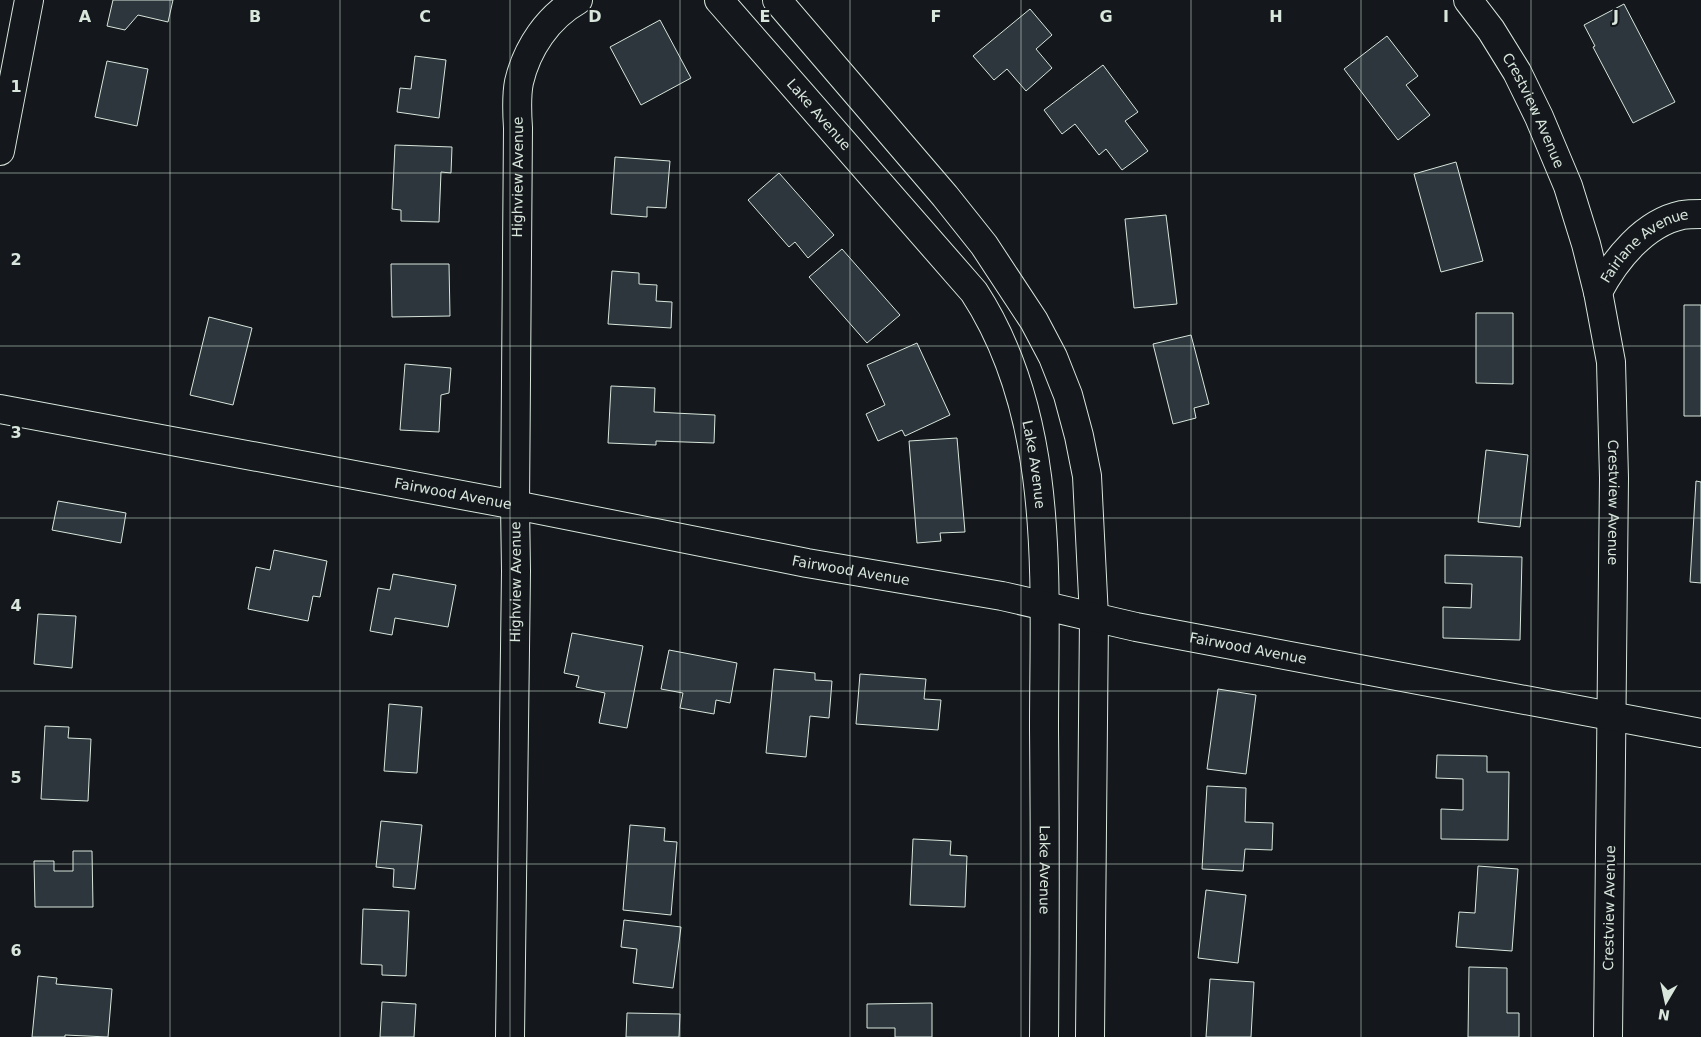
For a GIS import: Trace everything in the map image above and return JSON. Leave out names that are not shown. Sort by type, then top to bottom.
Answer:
[{"type":"street","points":[[0,151],[29,0]]},
{"type":"street","name":"Highview Avenue","points":[[510,1037],[516,572],[517,106],[519,82],[527,59],[538,37],[553,18],[578,0]]},
{"type":"street","name":"Lake Avenue","points":[[719,0],[974,292],[1002,342],[1012,370],[1026,416],[1036,462],[1041,510],[1044,606],[1044,1037]]},
{"type":"street","points":[[777,0],[989,252],[1034,321],[1053,357],[1065,388],[1079,436],[1087,476],[1094,617],[1090,1037]]},
{"type":"street","name":"Crestview Avenue","points":[[1468,0],[1491,30],[1517,72],[1540,117],[1568,186],[1586,244],[1598,292],[1611,362],[1614,478],[1608,1037]]},
{"type":"street","name":"Fairlane Avenue","points":[[1598,292],[1618,259],[1640,238],[1659,224],[1682,215],[1701,214]]},
{"type":"street","name":"Fairwood Avenue","points":[[0,409],[515,505],[807,563],[1002,596],[1146,629],[1701,733]]},
{"type":"building","points":[[113,0],[173,0],[168,22],[138,15],[125,30],[107,26]]},
{"type":"building","points":[[1624,4],[1675,102],[1633,123],[1593,47],[1595,46],[1584,25]]},
{"type":"building","points":[[1030,9],[1052,35],[1036,49],[1052,68],[1026,91],[1007,69],[994,80],[973,56]]},
{"type":"building","points":[[660,20],[691,78],[641,105],[610,47]]},
{"type":"building","points":[[1387,36],[1418,76],[1406,85],[1430,115],[1398,140],[1344,69]]},
{"type":"building","points":[[415,56],[446,60],[439,118],[397,112],[400,88],[411,89]]},
{"type":"building","points":[[107,61],[148,69],[137,126],[95,117]]},
{"type":"building","points":[[1103,65],[1138,112],[1125,121],[1148,151],[1122,170],[1106,149],[1099,155],[1075,124],[1062,134],[1044,110]]},
{"type":"building","points":[[395,145],[452,147],[451,173],[441,172],[439,222],[401,221],[401,210],[392,209]]},
{"type":"building","points":[[615,157],[670,161],[666,208],[647,207],[647,217],[611,214]]},
{"type":"building","points":[[1456,162],[1483,261],[1441,272],[1414,174]]},
{"type":"building","points":[[779,173],[834,235],[808,258],[795,242],[789,247],[748,200]]},
{"type":"building","points":[[1166,215],[1177,304],[1134,308],[1125,219]]},
{"type":"building","points":[[842,249],[900,315],[867,343],[809,277]]},
{"type":"building","points":[[391,264],[449,264],[450,316],[392,317]]},
{"type":"building","points":[[612,271],[639,273],[639,284],[657,285],[656,301],[672,302],[671,328],[608,324]]},
{"type":"building","points":[[1684,305],[1701,305],[1701,416],[1684,416]]},
{"type":"building","points":[[1476,313],[1513,313],[1513,384],[1476,383]]},
{"type":"building","points":[[209,317],[252,328],[233,405],[190,395]]},
{"type":"building","points":[[1191,335],[1209,404],[1194,408],[1196,418],[1173,424],[1153,344]]},
{"type":"building","points":[[917,343],[950,415],[905,436],[902,430],[878,441],[866,414],[885,405],[867,365]]},
{"type":"building","points":[[405,364],[451,368],[449,393],[441,395],[439,432],[400,430]]},
{"type":"building","points":[[611,386],[655,388],[654,412],[715,415],[714,443],[656,441],[656,445],[608,443]]},
{"type":"building","points":[[957,438],[965,532],[940,533],[941,541],[917,543],[909,441]]},
{"type":"building","points":[[1486,450],[1528,455],[1520,527],[1478,522]]},
{"type":"building","points":[[1696,481],[1701,482],[1701,583],[1690,582]]},
{"type":"building","points":[[58,501],[126,513],[121,543],[52,530]]},
{"type":"building","points":[[274,550],[327,561],[320,597],[313,596],[308,621],[248,609],[256,567],[270,570]]},
{"type":"building","points":[[1445,555],[1522,557],[1520,640],[1443,638],[1443,607],[1471,608],[1472,584],[1445,583]]},
{"type":"building","points":[[393,574],[456,585],[448,627],[395,618],[392,635],[370,631],[378,588],[390,590]]},
{"type":"building","points":[[38,614],[76,616],[72,668],[34,664]]},
{"type":"building","points":[[572,633],[643,646],[627,728],[599,723],[605,693],[576,687],[579,676],[564,673]]},
{"type":"building","points":[[669,650],[737,663],[730,703],[716,700],[714,714],[680,708],[683,693],[661,689]]},
{"type":"building","points":[[774,669],[815,673],[815,680],[832,681],[829,718],[810,716],[806,757],[766,753]]},
{"type":"building","points":[[860,674],[926,679],[924,699],[941,700],[938,730],[856,724]]},
{"type":"building","points":[[1218,689],[1256,695],[1246,774],[1207,769]]},
{"type":"building","points":[[389,704],[422,707],[417,773],[384,771]]},
{"type":"building","points":[[45,726],[69,727],[68,738],[91,739],[88,801],[41,799]]},
{"type":"building","points":[[1437,755],[1487,756],[1487,772],[1509,772],[1508,840],[1441,839],[1441,809],[1463,810],[1463,779],[1436,778]]},
{"type":"building","points":[[1207,786],[1246,788],[1245,822],[1273,823],[1272,850],[1245,849],[1243,871],[1202,869]]},
{"type":"building","points":[[381,821],[422,825],[415,889],[393,887],[394,869],[376,867]]},
{"type":"building","points":[[630,825],[665,828],[664,841],[677,842],[671,915],[623,910]]},
{"type":"building","points":[[913,839],[951,841],[950,855],[967,856],[965,907],[910,905]]},
{"type":"building","points":[[73,851],[92,851],[93,907],[35,907],[34,861],[54,861],[54,871],[73,871]]},
{"type":"building","points":[[1478,866],[1518,869],[1512,951],[1456,947],[1459,912],[1475,913]]},
{"type":"building","points":[[1206,890],[1246,895],[1238,963],[1198,958]]},
{"type":"building","points":[[363,909],[409,911],[406,976],[382,975],[382,965],[361,964]]},
{"type":"building","points":[[624,920],[681,927],[673,988],[633,983],[637,949],[621,947]]},
{"type":"building","points":[[1469,967],[1507,968],[1507,1013],[1519,1013],[1519,1037],[1468,1037]]},
{"type":"building","points":[[38,976],[57,978],[56,984],[112,989],[108,1037],[65,1035],[65,1037],[32,1037]]},
{"type":"building","points":[[1210,979],[1254,982],[1251,1037],[1206,1037]]},
{"type":"building","points":[[382,1002],[416,1004],[414,1037],[380,1037]]},
{"type":"building","points":[[932,1003],[932,1037],[895,1037],[895,1028],[867,1028],[867,1004]]},
{"type":"building","points":[[627,1013],[680,1014],[679,1037],[626,1037]]}]
